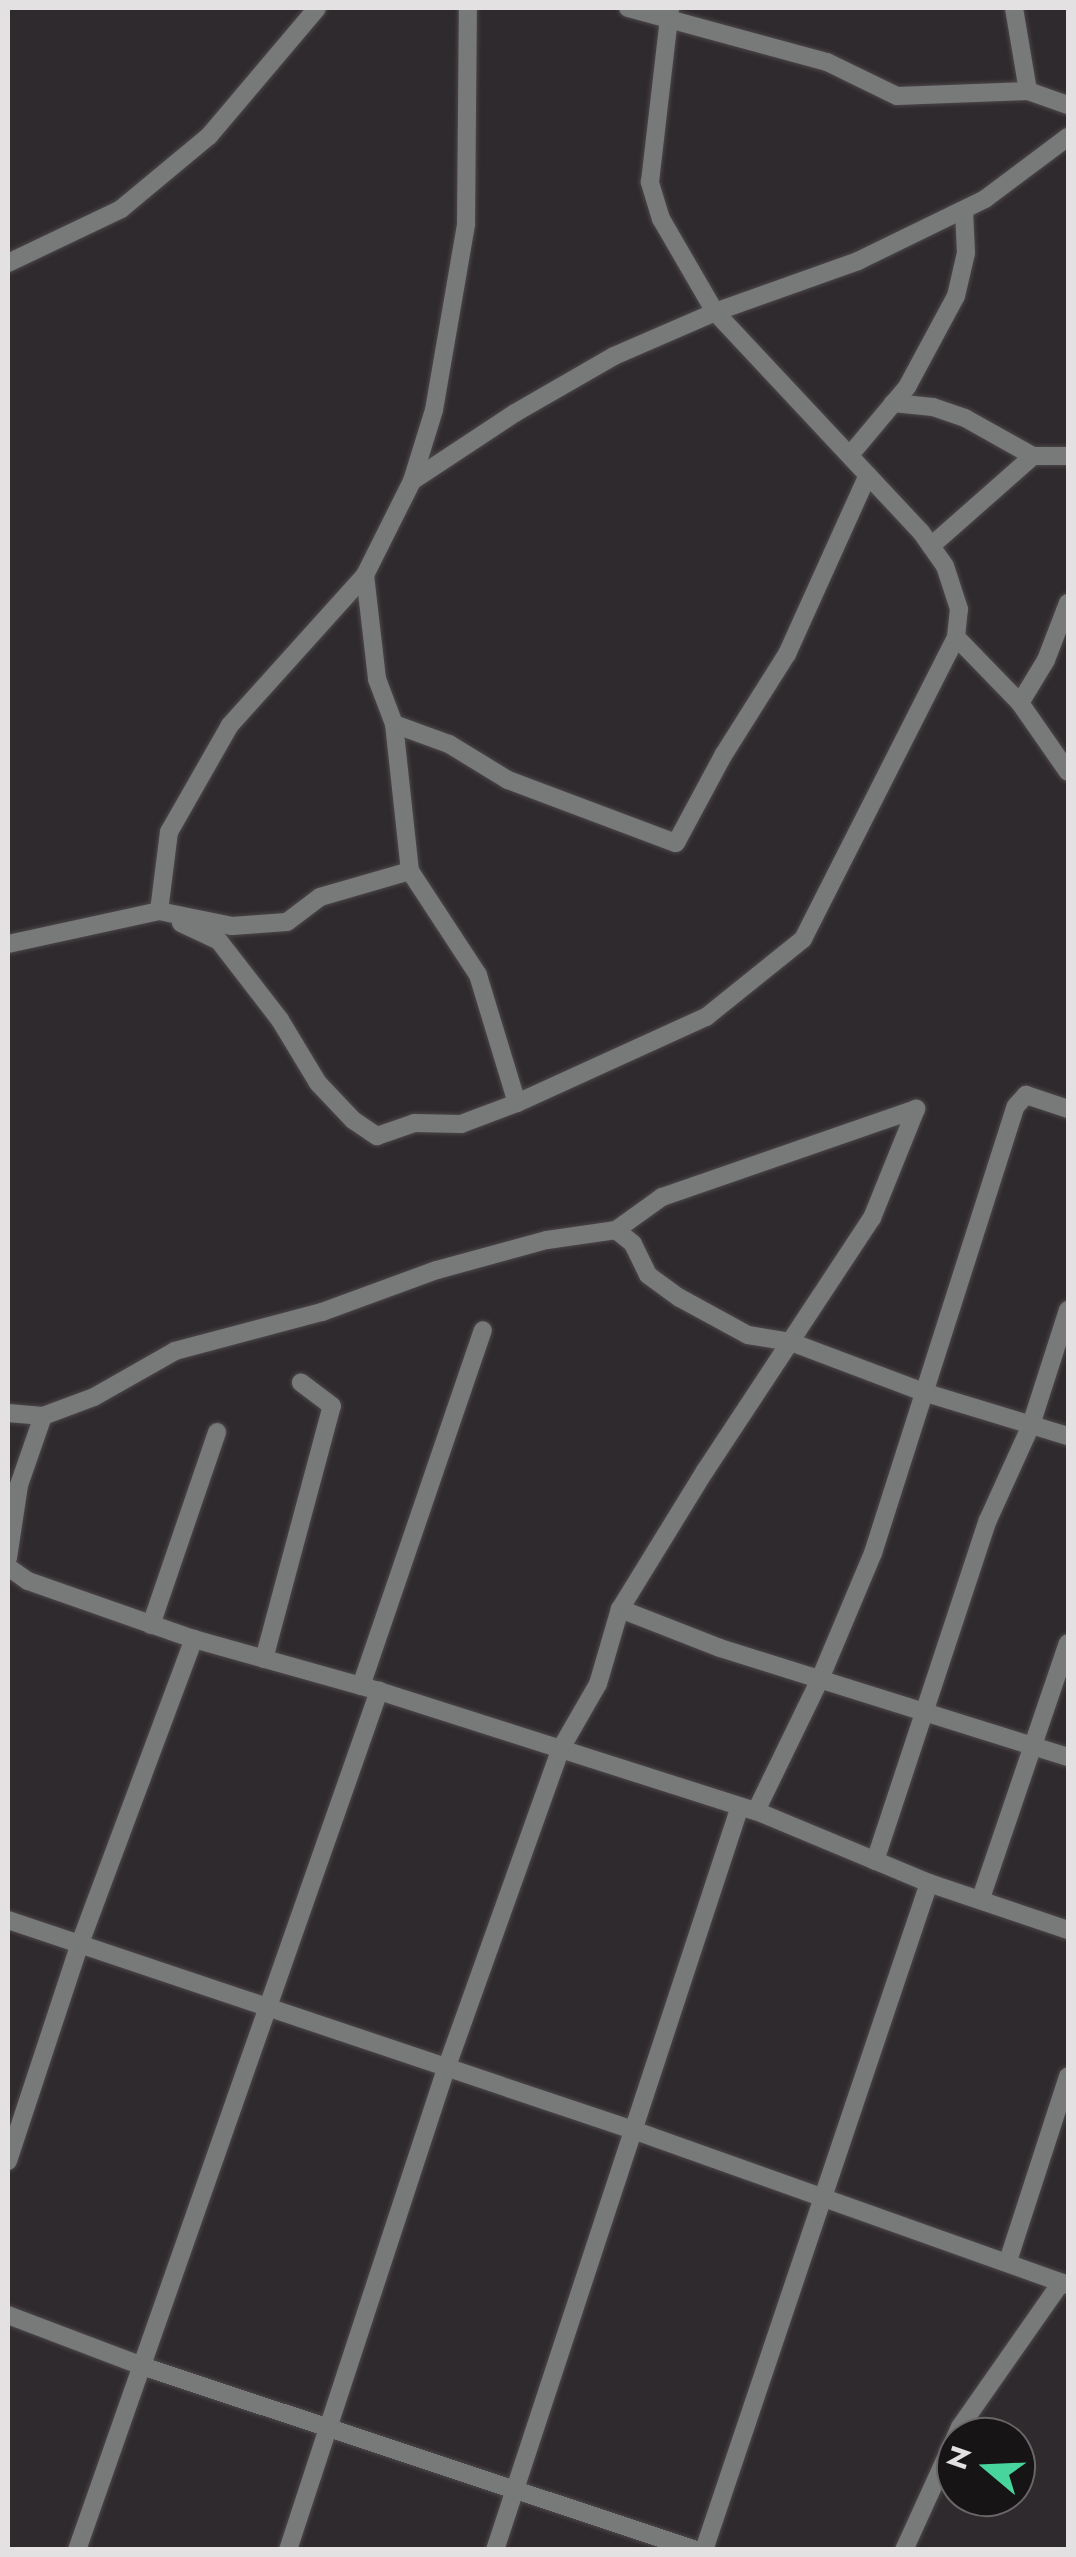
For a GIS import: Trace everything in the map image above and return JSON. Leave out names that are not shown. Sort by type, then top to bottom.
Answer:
[{"type":"street","points":[[8,263],[121,209],[209,136],[317,8]]},
{"type":"street","points":[[158,911],[168,832],[230,725],[365,575],[412,481],[434,410],[466,224],[468,8]]},
{"type":"street","points":[[628,8],[669,14],[828,62],[897,96],[1028,91],[1068,105]]},
{"type":"street","points":[[1014,8],[1028,91]]},
{"type":"street","points":[[158,911],[219,942],[280,1020],[318,1083],[353,1120],[377,1136],[414,1123],[460,1124],[517,1103],[706,1017],[804,940],[956,637],[959,609],[945,566],[930,546],[715,312],[661,220],[650,182],[669,14]]},
{"type":"street","points":[[412,481],[515,413],[614,356],[715,312],[858,261],[964,210],[1010,185],[1068,137]]},
{"type":"street","points":[[850,455],[893,403],[933,343],[956,296],[966,253],[964,210]]},
{"type":"street","points":[[893,403],[933,407],[965,418],[1033,456],[1068,456]]},
{"type":"street","points":[[930,546],[1033,456]]},
{"type":"street","points":[[394,724],[449,744],[508,780],[676,843],[724,754],[787,654],[868,476]]},
{"type":"street","points":[[365,575],[376,679],[394,724],[410,872],[478,976],[517,1103]]},
{"type":"street","points":[[1020,703],[1046,660],[1068,603]]},
{"type":"street","points":[[956,637],[1020,703],[1068,772]]},
{"type":"street","points":[[8,944],[158,911],[232,926],[288,922],[320,897],[410,872]]},
{"type":"street","points":[[495,2550],[634,2130],[747,1810],[820,1679],[873,1553],[1016,1106],[1026,1095],[1068,1109]]},
{"type":"street","points":[[8,1413],[44,1416],[94,1397],[175,1350],[322,1312],[436,1270],[547,1240],[616,1230],[662,1197],[916,1109],[872,1218],[620,1610],[598,1684],[560,1750],[446,2069],[288,2550]]},
{"type":"street","points":[[616,1230],[632,1244],[648,1274],[680,1298],[748,1334],[791,1342],[922,1392],[1068,1436]]},
{"type":"street","points":[[876,1861],[988,1520],[1031,1424],[1068,1310]]},
{"type":"street","points":[[77,2550],[267,2006],[483,1330]]},
{"type":"street","points":[[264,1659],[332,1406],[301,1384]]},
{"type":"street","points":[[8,1558],[19,1485],[44,1416]]},
{"type":"street","points":[[152,1624],[217,1432]]},
{"type":"street","points":[[8,1567],[28,1581],[194,1639],[370,1689],[747,1810],[929,1883],[1068,1930]]},
{"type":"street","points":[[620,1610],[820,1679],[1034,1743],[1068,1758]]},
{"type":"street","points":[[8,2161],[79,1946],[194,1639]]},
{"type":"street","points":[[980,1898],[1068,1643]]},
{"type":"street","points":[[704,2550],[929,1883]]},
{"type":"street","points":[[8,1920],[634,2130],[1065,2284],[960,2427],[904,2550]]},
{"type":"street","points":[[1008,2261],[1068,2076]]},
{"type":"street","points":[[8,2315],[142,2366],[696,2550]]}]
